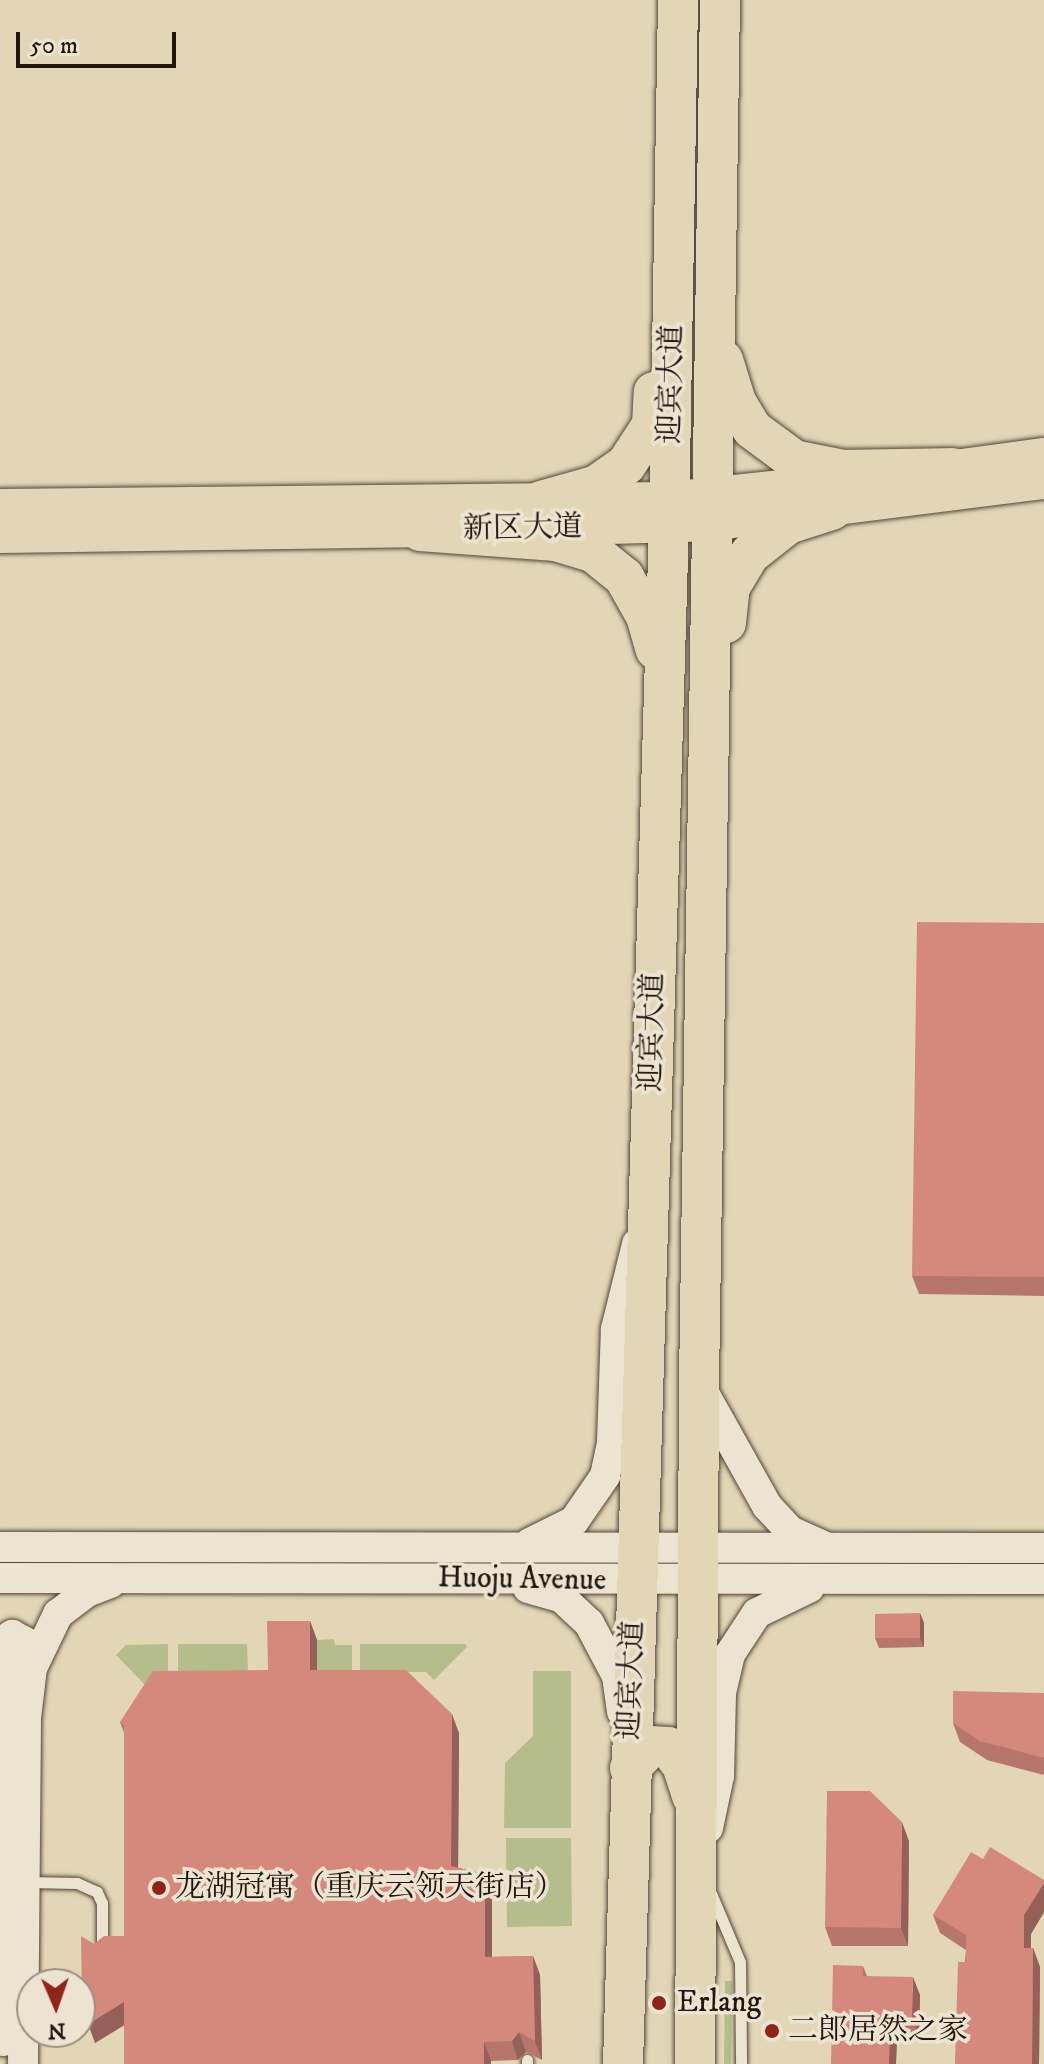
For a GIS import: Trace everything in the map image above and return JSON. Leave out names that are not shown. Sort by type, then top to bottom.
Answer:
[{"type":"highway","name":"迎宾大道","points":[[622,2059],[669,513],[678,0]]},
{"type":"highway","name":"迎宾大道","points":[[695,2064],[699,1869],[699,1383],[720,0]]},
{"type":"highway","points":[[541,501],[613,476],[638,451],[652,425],[659,214],[677,142]]},
{"type":"highway","points":[[714,324],[736,402],[752,429],[778,452],[828,469],[953,468]]},
{"type":"highway","points":[[708,724],[724,674],[727,599],[735,577],[773,533],[832,510]]},
{"type":"highway","points":[[420,531],[556,541],[593,552],[624,577],[638,599],[662,673]]},
{"type":"highway","points":[[649,1196],[665,1376],[679,1390],[699,1383]]},
{"type":"highway","points":[[630,1768],[651,1746],[668,1747],[682,1765],[698,1815]]},
{"type":"main road","name":"新区大道","points":[[711,510],[1044,455]]},
{"type":"main road","name":"新区大道","points":[[0,536],[420,531],[711,510],[832,510],[1044,482]]},
{"type":"main road","name":"新区大道","points":[[0,506],[541,501],[669,513]]},
{"type":"main road","points":[[492,1549],[536,1542],[561,1530],[586,1507],[605,1476],[612,1442],[616,1329],[649,1196]]},
{"type":"main road","points":[[699,1383],[767,1506],[800,1537],[837,1549]]},
{"type":"main road","name":"Huoju Avenue","points":[[0,1547],[492,1549],[638,1565]]},
{"type":"main road","name":"Huoju Avenue","points":[[0,1578],[475,1579],[638,1565],[700,1565],[837,1549],[1044,1548]]},
{"type":"main road","name":"Huoju Avenue","points":[[700,1565],[833,1582],[1044,1579]]},
{"type":"main road","points":[[27,1696],[38,1647],[58,1614],[87,1592],[122,1578]]},
{"type":"main road","points":[[475,1579],[562,1598],[589,1623],[617,1676],[630,1768]]},
{"type":"main road","points":[[699,1869],[719,1776],[721,1693],[730,1654],[748,1623],[771,1603],[833,1582]]},
{"type":"main road","points":[[3,2064],[0,1674],[3,1641],[12,1635],[21,1638],[27,1653],[23,2064]]},
{"type":"lane","points":[[699,1869],[740,1962],[741,2064]]},
{"type":"lane","points":[[25,1882],[77,1883],[97,1892],[102,1903],[102,1955]]},
{"type":"green space","points":[[334,1639],[335,1645],[352,1645],[352,1672],[274,1673],[317,1662],[317,1640]]},
{"type":"green space","points":[[168,1644],[168,1672],[145,1685],[116,1655],[126,1645]]},
{"type":"green space","points":[[178,1644],[247,1644],[248,1672],[178,1672]]},
{"type":"green space","points":[[360,1644],[465,1644],[467,1647],[434,1680],[426,1672],[360,1672]]},
{"type":"green space","points":[[533,1671],[571,1671],[571,1828],[504,1828],[505,1763],[533,1736]]},
{"type":"green space","points":[[506,1838],[571,1838],[572,1926],[507,1927]]},
{"type":"green space","points":[[725,1981],[732,1981],[731,2064],[724,2064]]},
{"type":"building","points":[[917,922],[1044,923],[1044,1277],[912,1276]]},
{"type":"building","points":[[920,1613],[920,1638],[875,1638],[875,1614]]},
{"type":"building","points":[[267,1621],[310,1621],[310,1670],[406,1670],[452,1714],[451,1866],[485,1874],[485,1957],[533,1956],[535,2041],[519,2032],[512,2041],[484,2042],[484,2064],[124,2064],[124,2002],[96,2019],[96,1968],[81,1968],[81,1936],[94,1944],[104,1936],[124,1936],[124,1725],[120,1722],[153,1671],[268,1670]]},
{"type":"building","points":[[953,1691],[1044,1693],[1044,1758],[980,1741],[953,1723]]},
{"type":"building","points":[[827,1791],[870,1791],[902,1822],[901,1928],[825,1927]]},
{"type":"building","points":[[990,1847],[1044,1880],[1024,1915],[1024,1948],[1033,1948],[1032,2064],[955,2064],[958,1962],[966,1962],[966,1935],[933,1915],[971,1852],[983,1859]]},
{"type":"building","points":[[833,1965],[863,1966],[863,1976],[913,1977],[912,2018],[890,2018],[889,2064],[831,2064]]},
{"type":"place","name":"龙湖冠寓（重庆云领天街店）","points":[[159,1888]]},
{"type":"place","name":"Erlang","points":[[659,2003]]},
{"type":"place","name":"二郎居然之家","points":[[772,2031]]}]
